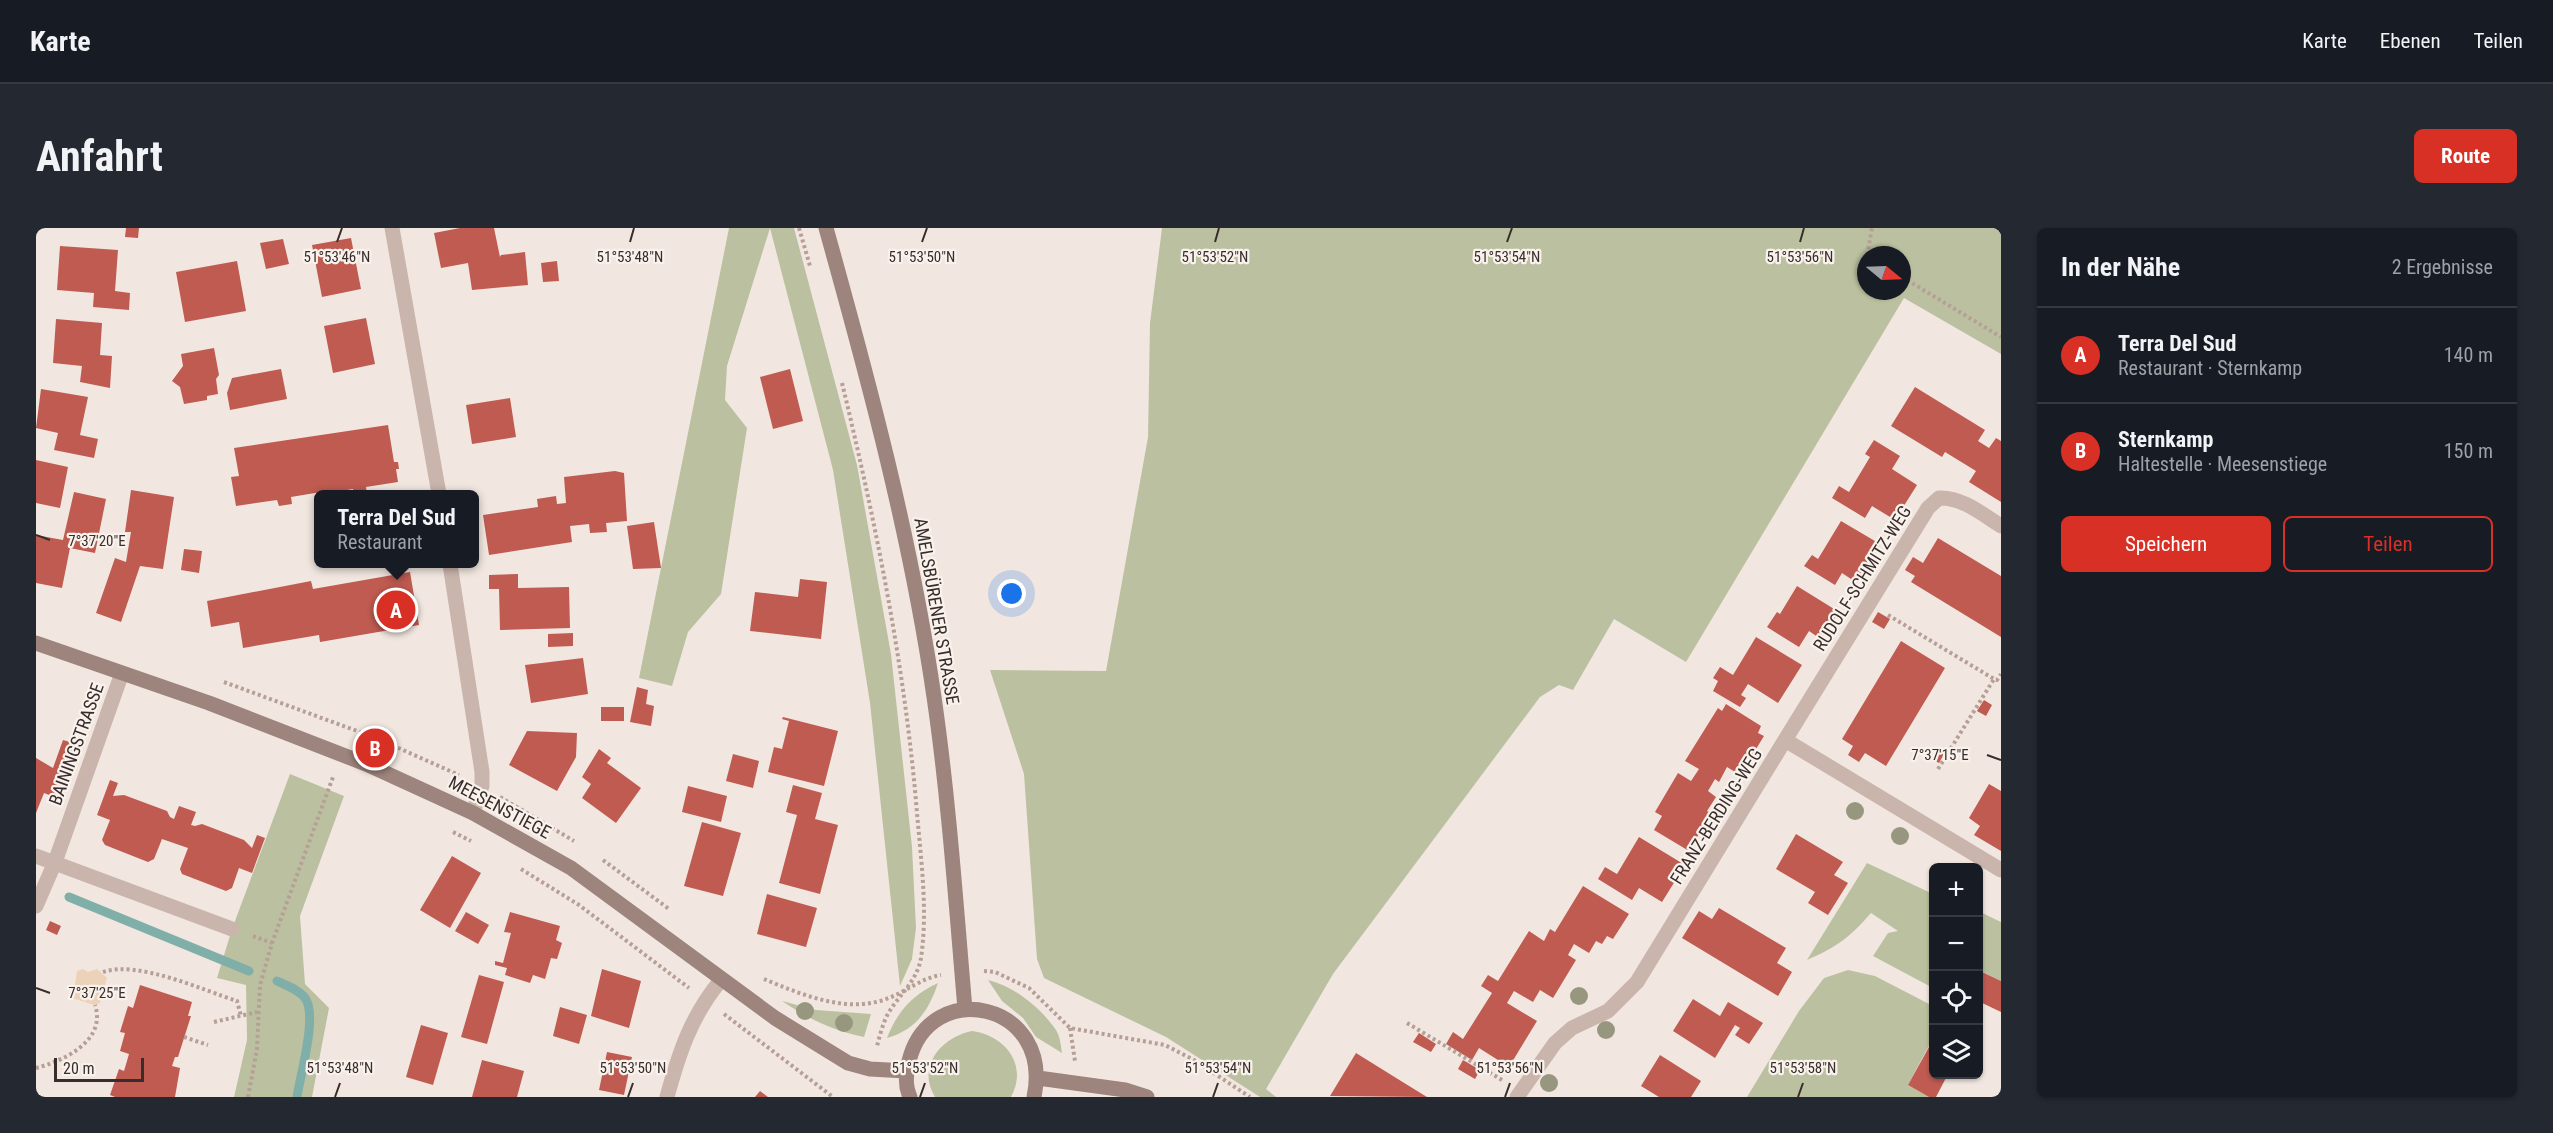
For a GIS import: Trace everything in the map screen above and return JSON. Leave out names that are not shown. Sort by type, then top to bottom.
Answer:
[{"type":"street","points":[[392,228],[438,490]]},
{"type":"street","name":"AMELSBÜRENER STRASSE","points":[[826,228],[862,354],[900,512],[934,696],[948,805],[965,1009]]},
{"type":"street","name":"RUDOLF-SCHMITZ-WEG","points":[[1785,741],[1928,508],[1939,498],[1950,497],[2001,526]]},
{"type":"street","points":[[451,568],[479,750],[482,786],[473,813]]},
{"type":"street","name":"MEESENSTIEGE","points":[[36,643],[209,703],[356,760],[473,813],[571,868],[721,980],[848,1063],[870,1069],[906,1071]]},
{"type":"street","name":"BAININGSTRASSE","points":[[36,906],[55,862],[122,674]]},
{"type":"street","name":"FRANZ-BERDING-WEG","points":[[1519,1094],[1555,1043],[1572,1028],[1608,1011],[1637,982],[1785,741],[2001,870]]},
{"type":"street","points":[[36,856],[232,929]]},
{"type":"street","points":[[667,1097],[682,1042],[705,999],[721,980]]},
{"type":"street","points":[[910,1097],[906,1071],[912,1048],[925,1028],[946,1014],[965,1009],[986,1010],[1009,1020],[1027,1037],[1036,1057],[1038,1078],[1034,1097]]},
{"type":"street","points":[[1038,1078],[1125,1090],[1147,1097]]},
{"type":"path","points":[[799,228],[812,272]]},
{"type":"path","points":[[1868,246],[1872,228]]},
{"type":"path","points":[[1911,282],[2001,337]]},
{"type":"path","points":[[842,382],[863,471],[892,617],[912,751],[923,916],[921,960],[908,989],[889,1011],[870,1069]]},
{"type":"path","points":[[1870,603],[1997,680],[2001,674]]},
{"type":"path","points":[[1938,770],[1994,678]]},
{"type":"path","points":[[322,773],[344,781]]},
{"type":"path","points":[[248,1097],[257,1049],[260,985],[272,943],[333,777]]},
{"type":"path","points":[[482,786],[579,844]]},
{"type":"path","points":[[449,829],[476,844]]},
{"type":"path","points":[[597,856],[675,913]]},
{"type":"path","points":[[513,864],[579,905],[833,1097]]},
{"type":"path","points":[[103,972],[116,968],[133,970],[189,985],[237,1001],[241,1016]]},
{"type":"path","points":[[754,973],[800,994],[828,1001],[863,1003],[885,1000],[927,977],[962,971],[995,972],[1029,988],[1070,1028],[1164,1045],[1194,1060],[1250,1097]]},
{"type":"path","points":[[36,1068],[76,1054],[91,1035],[98,1013],[95,1005]]},
{"type":"path","points":[[214,1022],[257,1012]]},
{"type":"path","points":[[1407,1023],[1519,1094]]},
{"type":"path","points":[[184,1037],[208,1045]]},
{"type":"green space","points":[[729,228],[770,228],[727,366],[725,400],[747,428],[721,594],[688,632],[672,686],[639,678]]},
{"type":"green space","points":[[770,228],[794,228],[857,465],[891,654],[912,847],[916,928],[912,959],[900,986],[870,703],[833,470]]},
{"type":"green space","points":[[1162,228],[2001,228],[2001,354],[1907,300],[1911,300],[1911,246],[1857,246],[1857,300],[1903,300],[1686,662],[1614,619],[1573,690],[1559,685],[1540,697],[1333,974],[1266,1089],[1276,1097],[1260,1097],[1166,1037],[1044,978],[1037,959],[1024,774],[990,670],[1106,671],[1148,437],[1150,323]]},
{"type":"green space","points":[[290,774],[344,796],[300,916],[305,984],[329,1008],[312,1097],[234,1097],[247,1040],[246,985],[217,978],[232,929]]},
{"type":"green space","points":[[1867,863],[1929,892],[1929,986],[1873,956],[1888,933],[1898,931],[1871,913],[1842,941],[1807,960]]},
{"type":"green space","points":[[1983,913],[2001,922],[2001,981],[1983,972]]},
{"type":"green space","points":[[1848,970],[1875,976],[1929,1004],[1929,1046],[1908,1085],[1929,1097],[1747,1097],[1799,1011],[1824,978]]},
{"type":"green space","points":[[988,980],[1017,993],[1043,1014],[1057,1032],[1062,1053],[1036,1037],[1023,1018],[1002,1001]]},
{"type":"green space","points":[[938,983],[920,1018],[906,1030],[887,1038],[906,1005],[920,993]]},
{"type":"green space","points":[[782,1001],[816,1010],[871,1014],[864,1037],[821,1023]]},
{"type":"green space","points":[[972,1031],[994,1038],[1010,1053],[1017,1073],[1016,1085],[1011,1097],[935,1097],[930,1086],[929,1074],[930,1064],[935,1055],[951,1039]]},
{"type":"sand","points":[[83,969],[88,972],[97,969],[107,978],[100,1003],[94,1005],[72,998],[70,991],[75,984],[77,971]]},
{"type":"building","points":[[126,228],[139,228],[138,238],[125,237]]},
{"type":"building","points":[[460,228],[494,228],[500,257],[525,252],[528,285],[472,290],[468,263],[441,268],[434,233]]},
{"type":"building","points":[[351,238],[361,289],[322,297],[312,245]]},
{"type":"building","points":[[283,239],[289,264],[266,269],[260,243]]},
{"type":"building","points":[[60,246],[118,250],[115,291],[130,293],[129,310],[93,307],[94,293],[57,290]]},
{"type":"building","points":[[237,261],[246,311],[185,322],[176,272]]},
{"type":"building","points":[[557,261],[559,281],[543,282],[541,263]]},
{"type":"building","points":[[366,318],[375,364],[333,373],[324,326]]},
{"type":"building","points":[[56,319],[102,323],[100,355],[112,356],[110,388],[80,382],[82,366],[53,363]]},
{"type":"building","points":[[214,348],[219,375],[216,379],[218,394],[207,396],[207,400],[184,404],[180,387],[172,381],[183,366],[181,354]]},
{"type":"building","points":[[281,369],[287,399],[230,410],[227,393],[232,378]]},
{"type":"building","points":[[790,369],[803,421],[773,429],[760,377]]},
{"type":"building","points":[[1915,387],[1985,430],[1978,441],[1989,448],[1996,438],[2001,441],[2001,502],[1969,482],[1976,471],[1945,452],[1942,457],[1891,426]]},
{"type":"building","points":[[41,389],[88,397],[80,435],[98,439],[94,458],[54,450],[58,433],[36,428]]},
{"type":"building","points":[[510,398],[516,437],[472,444],[466,405]]},
{"type":"building","points":[[388,425],[394,462],[398,462],[399,469],[396,469],[398,482],[366,487],[366,490],[314,490],[314,493],[291,497],[292,504],[279,506],[277,500],[236,506],[231,477],[239,476],[234,448]]},
{"type":"building","points":[[1874,440],[1900,456],[1892,469],[1917,485],[1895,520],[1872,506],[1865,518],[1832,498],[1839,486],[1849,492],[1870,457],[1865,454]]},
{"type":"building","points":[[36,460],[68,467],[60,508],[36,503]]},
{"type":"building","points":[[615,471],[624,473],[627,521],[606,523],[607,532],[590,533],[589,524],[570,526],[572,542],[489,555],[483,515],[538,507],[537,499],[556,496],[557,504],[566,503],[564,477]]},
{"type":"building","points":[[131,490],[174,497],[163,569],[140,566],[121,622],[96,613],[115,558],[126,562],[131,532],[125,532]]},
{"type":"building","points":[[74,492],[106,499],[95,553],[70,548],[62,588],[36,583],[36,535],[63,540]]},
{"type":"building","points":[[1841,521],[1880,544],[1857,583],[1842,573],[1835,585],[1804,566],[1812,555],[1818,559]]},
{"type":"building","points":[[654,522],[661,568],[633,569],[627,526]]},
{"type":"building","points":[[1938,538],[2001,576],[2001,637],[1911,582],[1915,576],[1905,570],[1913,557],[1923,563]]},
{"type":"building","points":[[184,549],[202,551],[199,573],[181,570]]},
{"type":"building","points":[[410,572],[419,625],[320,642],[319,635],[243,648],[239,622],[211,627],[207,601],[311,581],[313,589]]},
{"type":"building","points":[[518,574],[518,588],[569,587],[570,628],[500,630],[499,589],[489,589],[489,575]]},
{"type":"building","points":[[800,579],[827,582],[821,639],[750,631],[755,592],[798,597]]},
{"type":"building","points":[[1797,586],[1839,612],[1822,640],[1809,631],[1799,647],[1767,627],[1777,612],[1780,614]]},
{"type":"building","points":[[1878,612],[1890,619],[1884,629],[1872,622]]},
{"type":"building","points":[[573,633],[573,646],[548,647],[548,634]]},
{"type":"building","points":[[1756,637],[1802,665],[1778,703],[1748,684],[1741,695],[1746,698],[1740,707],[1713,691],[1718,681],[1713,678],[1720,667],[1733,675]]},
{"type":"building","points":[[1901,641],[1945,668],[1886,766],[1865,753],[1859,762],[1848,755],[1853,746],[1842,739]]},
{"type":"building","points":[[583,658],[588,694],[531,703],[525,665]]},
{"type":"building","points":[[637,687],[648,690],[646,704],[654,706],[651,726],[630,722]]},
{"type":"building","points":[[1984,700],[1992,705],[1986,716],[1977,711]]},
{"type":"building","points":[[1726,704],[1761,726],[1758,733],[1764,736],[1740,775],[1727,767],[1719,782],[1715,779],[1708,791],[1716,797],[1707,811],[1711,813],[1689,851],[1654,830],[1662,816],[1655,812],[1678,773],[1691,781],[1699,769],[1685,761],[1718,708],[1722,711]]},
{"type":"building","points":[[601,707],[624,707],[624,721],[601,721]]},
{"type":"building","points":[[783,717],[838,731],[824,786],[768,772],[774,747],[782,749],[789,721],[782,719]]},
{"type":"building","points":[[527,731],[577,733],[576,757],[557,791],[509,765]]},
{"type":"building","points":[[63,740],[77,744],[57,798],[44,793],[36,813],[36,758],[53,768]]},
{"type":"building","points":[[1938,748],[1945,752],[1939,763],[1932,759]]},
{"type":"building","points":[[599,749],[611,758],[607,763],[641,788],[616,823],[582,798],[591,784],[582,777]]},
{"type":"building","points":[[733,754],[759,761],[753,788],[726,781]]},
{"type":"building","points":[[110,780],[118,783],[113,796],[124,795],[167,811],[174,819],[179,806],[196,812],[191,825],[202,824],[244,840],[252,848],[257,835],[265,838],[252,873],[239,868],[232,888],[226,891],[182,874],[180,869],[188,848],[162,839],[154,859],[148,862],[105,845],[102,840],[110,820],[97,815]]},
{"type":"building","points":[[1989,784],[2001,791],[2001,851],[1974,835],[1980,826],[1969,818]]},
{"type":"building","points":[[793,785],[822,793],[815,819],[838,825],[820,894],[779,883],[797,815],[786,812]]},
{"type":"building","points":[[688,786],[727,796],[721,822],[682,812]]},
{"type":"building","points":[[702,822],[741,833],[723,896],[684,886]]},
{"type":"building","points":[[1796,834],[1843,862],[1834,875],[1848,883],[1828,915],[1808,903],[1815,892],[1776,869]]},
{"type":"building","points":[[1639,837],[1685,865],[1662,902],[1639,888],[1632,900],[1598,879],[1605,867],[1617,874]]},
{"type":"building","points":[[452,856],[481,873],[450,928],[420,910]]},
{"type":"building","points":[[1583,886],[1629,914],[1613,939],[1607,936],[1602,944],[1596,941],[1589,953],[1574,944],[1568,955],[1576,960],[1553,998],[1540,990],[1533,1002],[1514,991],[1507,1003],[1537,1021],[1509,1067],[1479,1048],[1472,1060],[1446,1044],[1453,1032],[1463,1039],[1492,993],[1481,986],[1488,975],[1498,981],[1529,931],[1544,941],[1550,929],[1555,932]]},
{"type":"building","points":[[767,894],[817,908],[806,947],[757,934]]},
{"type":"building","points":[[1719,908],[1786,948],[1777,963],[1792,972],[1778,996],[1682,938],[1699,911],[1712,919]]},
{"type":"building","points":[[466,912],[489,925],[478,944],[455,931]]},
{"type":"building","points":[[510,912],[560,926],[556,940],[562,943],[557,959],[551,958],[545,979],[533,975],[530,983],[505,975],[507,968],[495,965],[495,961],[503,963],[511,933],[504,932]]},
{"type":"building","points":[[50,921],[61,926],[57,935],[46,930]]},
{"type":"building","points":[[602,969],[641,981],[629,1028],[591,1016]]},
{"type":"building","points":[[1983,972],[2001,981],[2001,1012],[1983,1003]]},
{"type":"building","points":[[479,975],[504,982],[487,1044],[461,1037]]},
{"type":"building","points":[[140,985],[192,1002],[188,1016],[191,1016],[178,1057],[175,1057],[172,1066],[180,1068],[175,1097],[115,1097],[110,1095],[119,1069],[124,1071],[129,1054],[120,1051],[125,1033],[120,1032],[128,1006],[133,1008]]},
{"type":"building","points":[[1693,999],[1720,1016],[1728,1002],[1763,1023],[1749,1044],[1735,1035],[1740,1028],[1735,1025],[1715,1058],[1673,1031]]},
{"type":"building","points":[[560,1007],[587,1015],[579,1044],[553,1036]]},
{"type":"building","points":[[421,1025],[448,1033],[433,1085],[406,1077]]},
{"type":"building","points":[[1419,1033],[1436,1044],[1431,1052],[1413,1042]]},
{"type":"building","points":[[1929,1047],[1929,1079],[1945,1079],[1936,1097],[1929,1097],[1908,1085]]},
{"type":"building","points":[[607,1052],[632,1057],[624,1095],[599,1090]]},
{"type":"building","points":[[1356,1053],[1401,1081],[1427,1097],[1330,1096]]},
{"type":"building","points":[[1660,1055],[1701,1081],[1691,1097],[1659,1097],[1641,1086]]},
{"type":"building","points":[[482,1060],[524,1071],[517,1097],[472,1097]]},
{"type":"building","points":[[1463,1060],[1480,1070],[1475,1079],[1458,1069]]},
{"type":"building","points":[[760,1091],[768,1097],[755,1097]]},
{"type":"waterway","points":[[69,897],[249,971]]},
{"type":"waterway","points":[[277,981],[299,993],[309,1006],[309,1031],[297,1097]]},
{"type":"place","name":"Terra Del Sud","points":[[396,610]]},
{"type":"place","name":"Sternkamp","points":[[375,748]]}]
